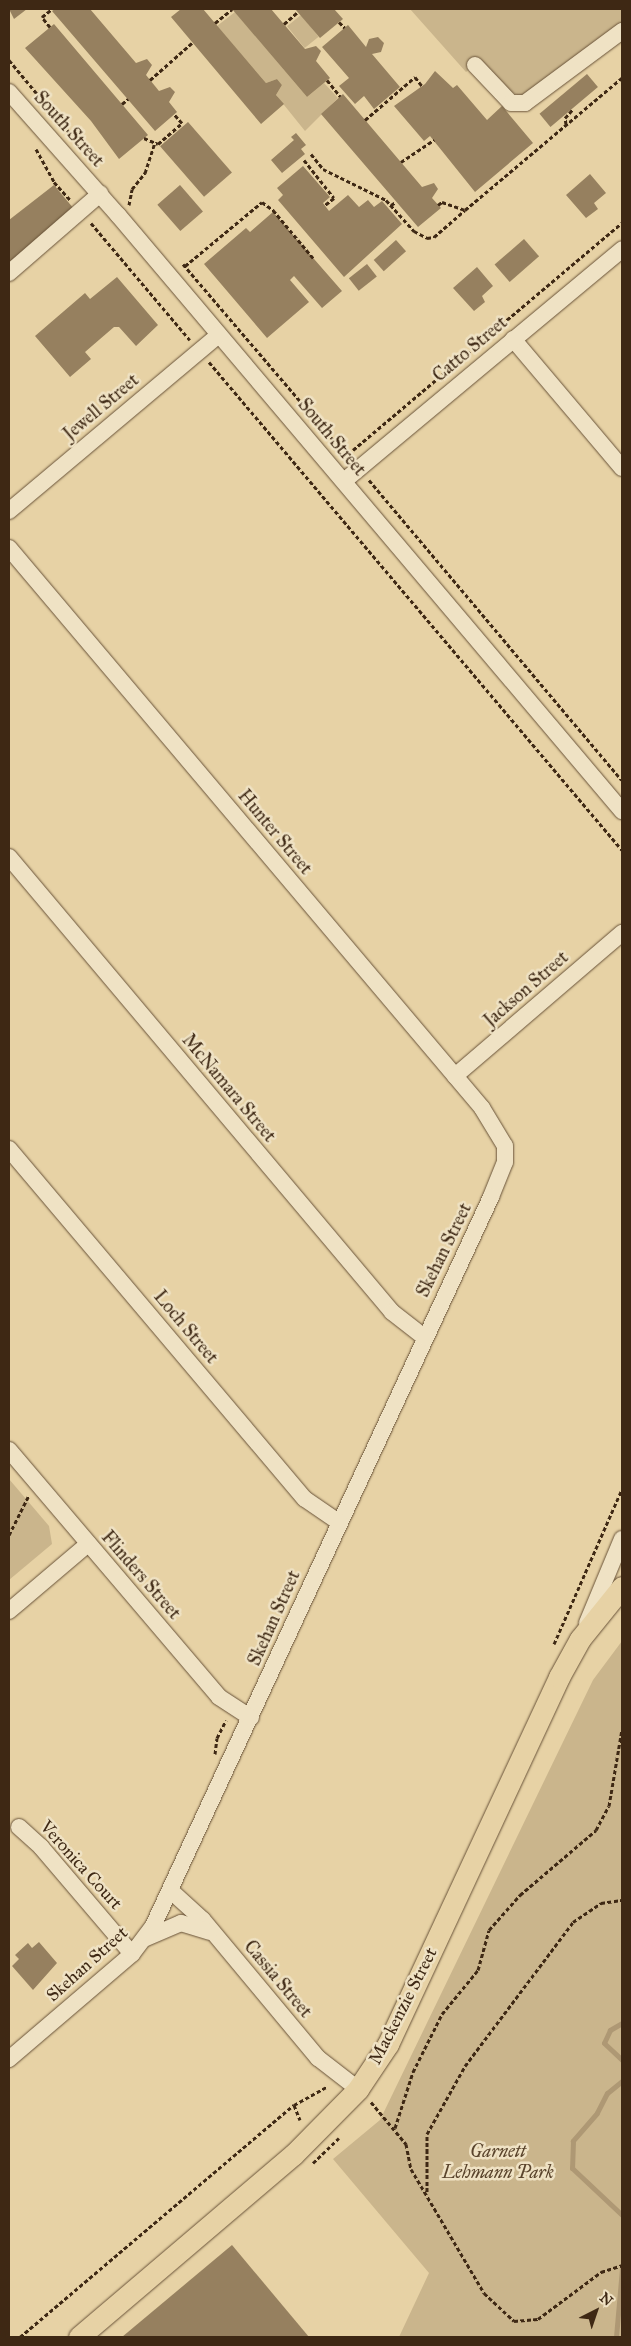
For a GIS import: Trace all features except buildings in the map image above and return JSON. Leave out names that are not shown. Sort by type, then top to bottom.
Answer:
[{"type":"main road","name":"Mackenzie Street","points":[[79,2337],[300,2148],[358,2088],[388,2044],[580,1639],[622,1587]]},
{"type":"street","points":[[475,65],[511,103],[525,103],[622,31]]},
{"type":"street","name":"South Street","points":[[9,92],[100,194],[622,811]]},
{"type":"street","points":[[9,273],[100,194]]},
{"type":"street","name":"Catto Street","points":[[344,482],[622,249]]},
{"type":"street","name":"Jewell Street","points":[[9,511],[219,335]]},
{"type":"street","points":[[513,339],[622,468]]},
{"type":"street","name":"Hunter Street","points":[[9,548],[455,1076],[497,1127],[505,1146]]},
{"type":"street","name":"McNamara Street","points":[[9,857],[392,1312],[424,1337]]},
{"type":"street","name":"Jackson Street","points":[[455,1076],[622,932]]},
{"type":"street","name":"Skehan Street","points":[[9,2059],[132,1954],[144,1939],[171,1891],[424,1337],[492,1196],[505,1162],[505,1146]]},
{"type":"street","name":"Loch Street","points":[[9,1149],[305,1499],[340,1523]]},
{"type":"street","name":"Flinders Street","points":[[9,1450],[219,1697],[251,1718]]},
{"type":"street","name":"Mackenzie Street","points":[[580,1639],[622,1539]]},
{"type":"street","points":[[9,1611],[88,1544]]},
{"type":"street","name":"Veronica Court","points":[[19,1827],[42,1847],[132,1954]]},
{"type":"street","name":"Cassia Street","points":[[171,1891],[215,1934],[318,2058],[358,2088]]},
{"type":"street","points":[[144,1939],[180,1923],[215,1934]]},
{"type":"path","points":[[50,27],[42,17],[52,9]]},
{"type":"path","points":[[215,23],[232,9]]},
{"type":"path","points":[[284,24],[298,12]]},
{"type":"path","points":[[339,22],[345,28]]},
{"type":"path","points":[[150,80],[192,43]]},
{"type":"path","points":[[365,120],[414,77],[422,86]]},
{"type":"path","points":[[311,154],[323,169],[391,205],[414,231],[427,238],[434,237],[622,78]]},
{"type":"path","points":[[327,80],[340,96]]},
{"type":"path","points":[[122,104],[128,99]]},
{"type":"path","points":[[567,124],[566,118],[573,109]]},
{"type":"path","points":[[131,203],[132,189],[145,172],[155,142],[182,123],[174,114]]},
{"type":"path","points":[[144,138],[155,142]]},
{"type":"path","points":[[401,162],[434,140]]},
{"type":"path","points":[[31,143],[54,182],[99,232],[622,850]]},
{"type":"path","points":[[304,160],[334,198],[325,205]]},
{"type":"path","points":[[185,266],[262,202],[292,232],[314,259]]},
{"type":"path","points":[[391,205],[396,202]]},
{"type":"path","points":[[438,205],[442,202],[465,210]]},
{"type":"path","points":[[333,468],[622,223]]},
{"type":"path","points":[[99,232],[104,228]]},
{"type":"path","points":[[347,456],[622,780]]},
{"type":"path","points":[[9,1535],[30,1495],[35,1502]]},
{"type":"path","points":[[395,2128],[413,2072],[442,2014],[478,1970],[489,1930],[520,1895],[596,1830],[609,1806],[622,1729]]},
{"type":"path","points":[[427,2193],[428,2134],[465,2066],[573,1922],[601,1902],[622,1900]]},
{"type":"path","points":[[20,2337],[294,2105],[326,2087]]},
{"type":"path","points":[[358,2088],[395,2128],[406,2144],[411,2169],[427,2193],[484,2293],[514,2321],[538,2319],[601,2272],[622,2265]]},
{"type":"path","points":[[294,2105],[299,2124]]},
{"type":"green space","points":[[410,9],[622,9],[622,25],[521,97],[503,87],[480,60],[466,72]]},
{"type":"green space","points":[[235,12],[307,97],[324,83],[338,98],[305,131],[276,95],[282,85],[277,79],[266,83],[217,26]]},
{"type":"green space","points":[[301,15],[319,37],[305,48],[287,26]]},
{"type":"green space","points":[[9,1479],[49,1526],[52,1544],[9,1580]]},
{"type":"green space","name":"Garnett Lehmann Park","points":[[622,1641],[622,2337],[399,2337],[429,2273],[333,2159],[380,2120],[593,1680]]},
{"type":"waterway","points":[[622,2023],[610,2030],[604,2043],[622,2060]]},
{"type":"waterway","points":[[622,2081],[607,2093],[597,2113],[573,2141],[572,2168],[622,2215]]},
{"type":"waterway","points":[[616,2337],[622,2268]]}]
